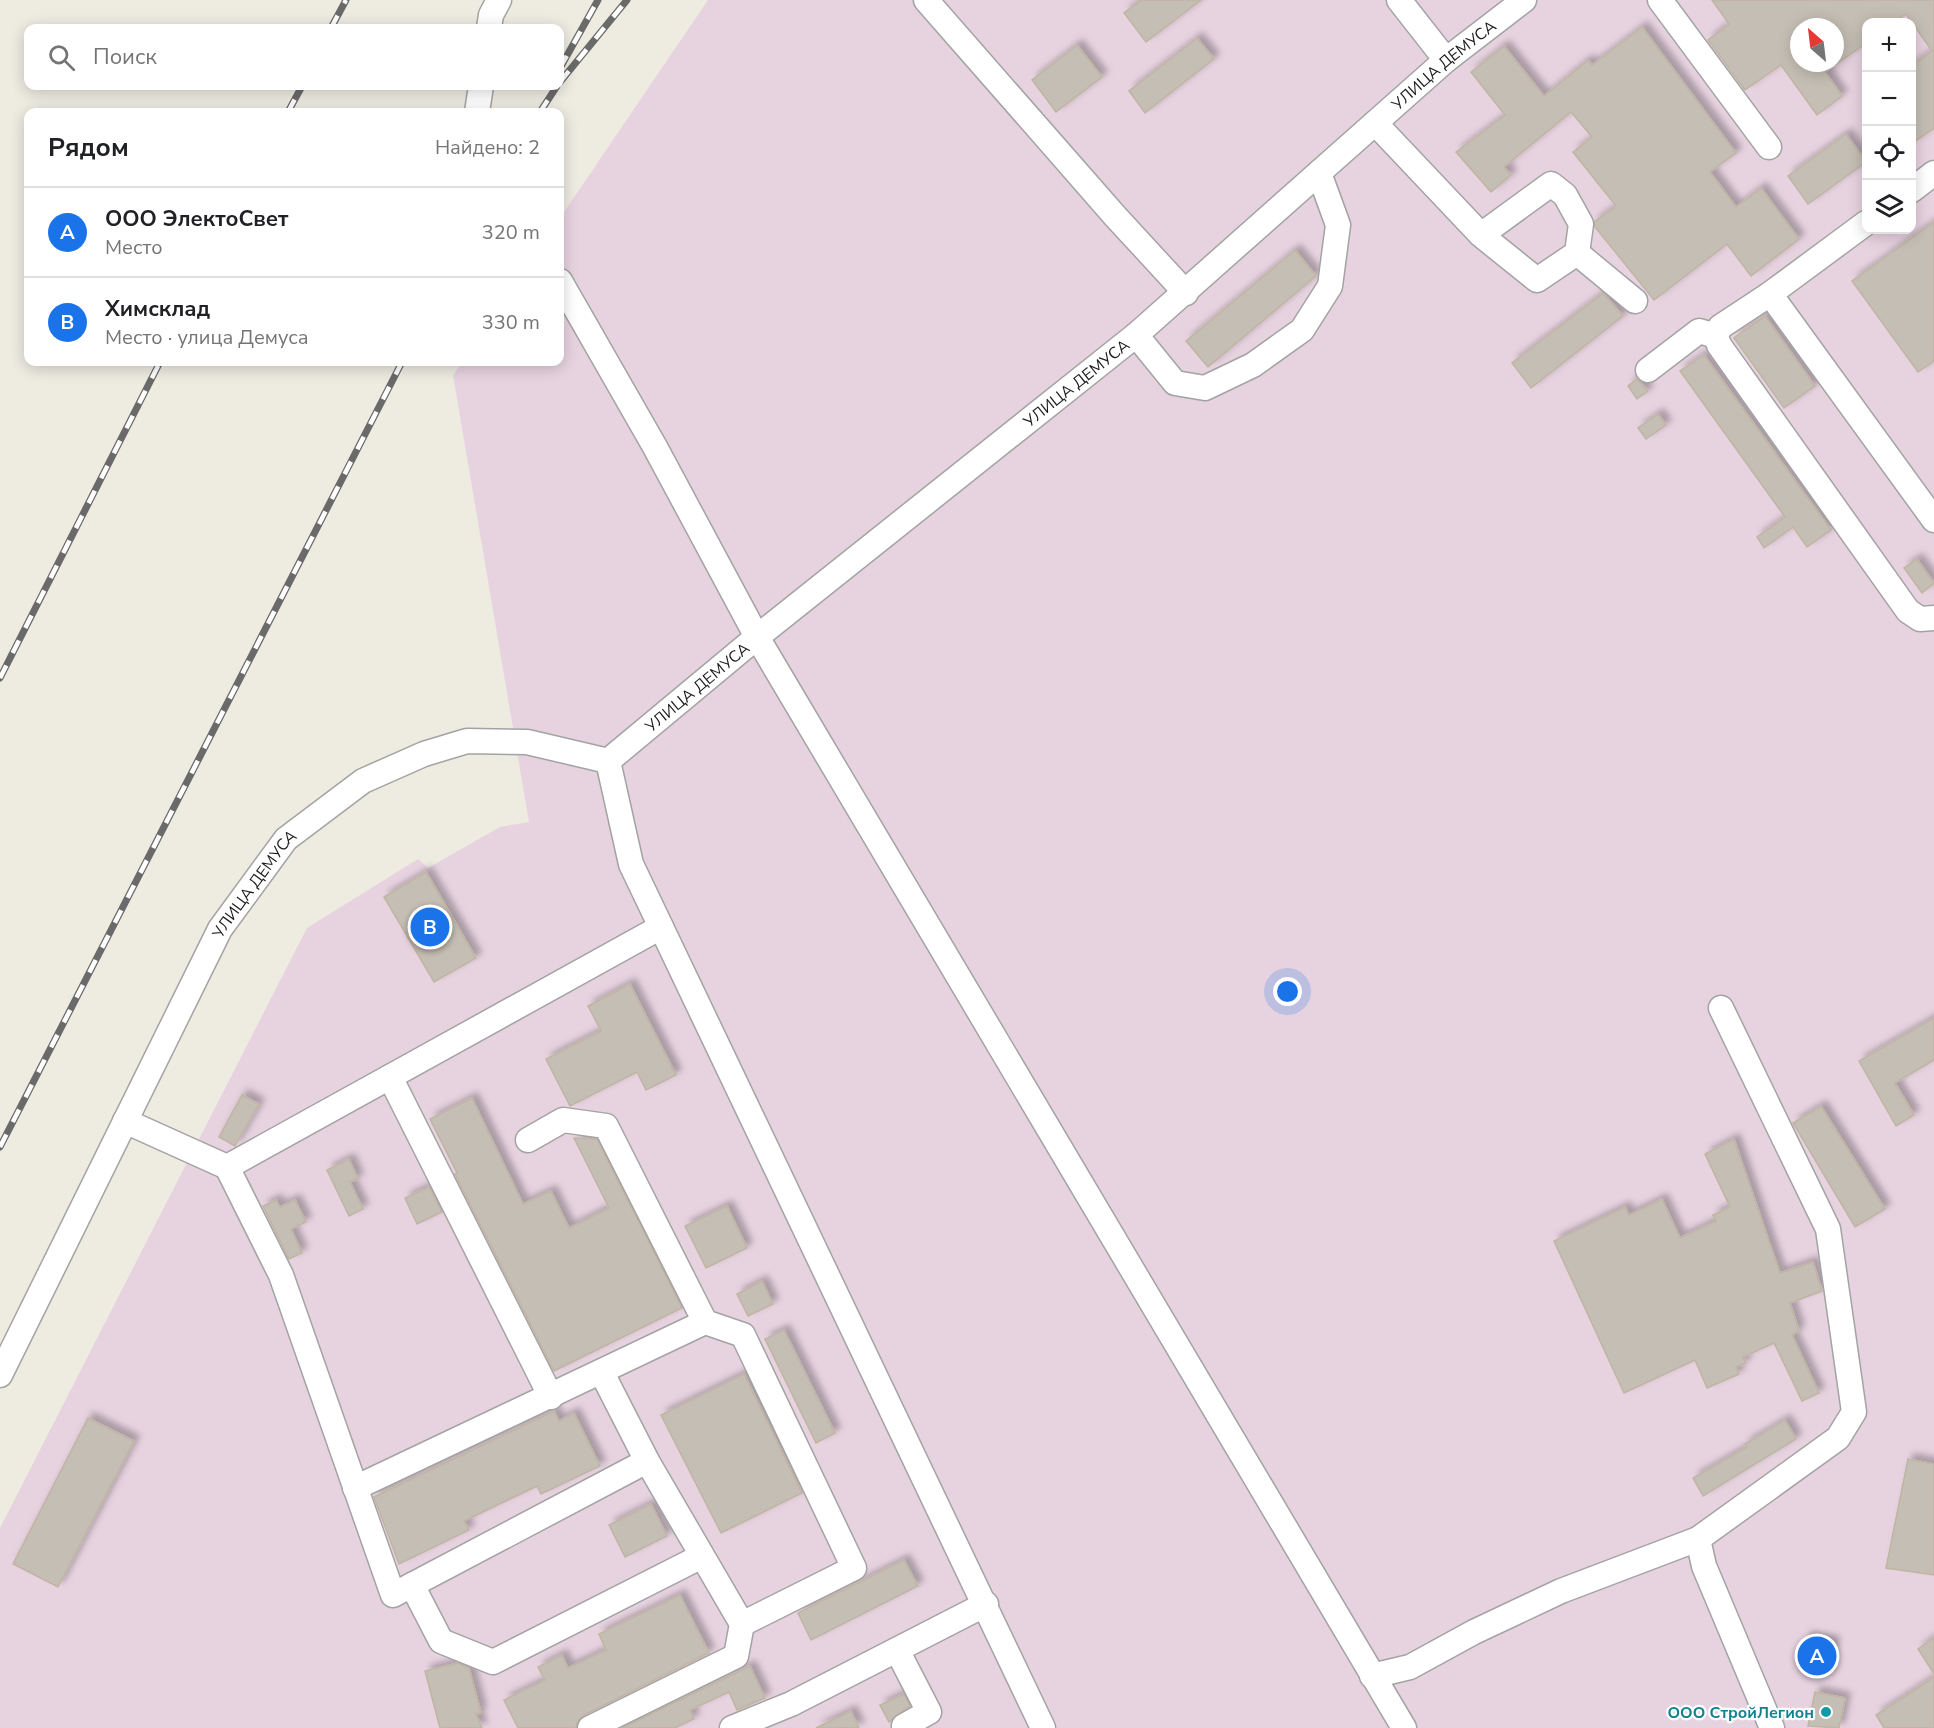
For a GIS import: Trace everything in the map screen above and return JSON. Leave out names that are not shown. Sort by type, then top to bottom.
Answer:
[{"type":"street","points":[[490,24],[498,0]]},
{"type":"street","points":[[926,0],[1115,216],[1186,293]]},
{"type":"street","points":[[1399,0],[1446,60]]},
{"type":"street","name":"УЛИЦА ДЕМУСА","points":[[0,1375],[220,929],[286,839],[363,782],[424,754],[467,741],[527,742],[608,761],[757,637],[1186,293],[1446,60],[1524,0]]},
{"type":"street","points":[[1660,0],[1769,147]]},
{"type":"street","points":[[478,108],[480,90]]},
{"type":"street","points":[[1376,123],[1481,235],[1537,280],[1577,253],[1581,224],[1565,195],[1551,184],[1481,235]]},
{"type":"street","points":[[1136,334],[1174,382],[1205,388],[1253,365],[1302,330],[1330,285],[1338,225],[1319,173]]},
{"type":"street","points":[[1916,186],[1934,173]]},
{"type":"street","points":[[1862,226],[1770,294],[1720,327],[1716,336],[1719,345],[1908,611],[1920,619],[1934,618]]},
{"type":"street","points":[[1577,253],[1635,301]]},
{"type":"street","points":[[564,288],[655,447],[757,637],[1404,1728]]},
{"type":"street","points":[[1770,294],[1934,519]]},
{"type":"street","points":[[1648,370],[1699,331],[1716,336]]},
{"type":"street","points":[[608,761],[631,864],[986,1604],[1043,1728]]},
{"type":"street","points":[[227,1167],[661,927]]},
{"type":"street","points":[[1372,1676],[1410,1667],[1474,1632],[1561,1592],[1698,1539],[1838,1438],[1854,1412],[1828,1229],[1721,1008]]},
{"type":"street","points":[[390,1077],[551,1397]]},
{"type":"street","points":[[528,1140],[563,1120],[606,1126],[705,1322],[743,1335],[854,1568],[742,1624]]},
{"type":"street","points":[[125,1121],[227,1167],[281,1275],[393,1595],[647,1461]]},
{"type":"street","points":[[355,1488],[602,1373],[705,1322]]},
{"type":"street","points":[[590,1728],[736,1656],[742,1624],[647,1461],[602,1373]]},
{"type":"street","points":[[1698,1539],[1704,1566],[1772,1728]]},
{"type":"street","points":[[412,1584],[441,1641],[493,1662],[702,1556]]},
{"type":"street","points":[[732,1728],[791,1704],[986,1604]]},
{"type":"street","points":[[897,1650],[929,1712],[904,1726],[905,1728]]},
{"type":"shaded area","points":[[708,0],[1934,0],[1934,1728],[0,1728],[0,1528],[307,928],[418,859],[428,868],[500,827],[529,822],[453,375],[459,366],[564,366],[564,212]]},
{"type":"building","points":[[1141,0],[1201,0],[1146,42],[1124,13]]},
{"type":"building","points":[[1712,0],[1934,0],[1934,128],[1916,141],[1916,62],[1932,51],[1916,28],[1916,18],[1909,18],[1906,14],[1900,18],[1862,18],[1862,46],[1844,59],[1844,18],[1790,18],[1790,72],[1825,72],[1842,96],[1817,115],[1781,65],[1745,90],[1708,40],[1729,24]]},
{"type":"building","points":[[1642,27],[1736,153],[1710,172],[1736,207],[1761,188],[1799,239],[1751,276],[1727,244],[1654,300],[1595,227],[1594,222],[1616,206],[1573,152],[1592,137],[1571,112],[1504,167],[1511,175],[1491,192],[1456,152],[1505,115],[1471,72],[1504,46],[1544,96],[1588,60],[1592,65]]},
{"type":"building","points":[[1197,38],[1214,59],[1145,113],[1129,91]]},
{"type":"building","points":[[1077,45],[1102,77],[1056,112],[1032,80]]},
{"type":"building","points":[[1846,134],[1862,156],[1862,165],[1808,204],[1788,176]]},
{"type":"building","points":[[1934,222],[1934,361],[1918,372],[1852,281]]},
{"type":"building","points":[[1295,250],[1316,276],[1208,367],[1186,341]]},
{"type":"building","points":[[1603,293],[1623,316],[1531,388],[1512,363]]},
{"type":"building","points":[[1765,316],[1815,386],[1784,408],[1734,338]]},
{"type":"building","points":[[1704,355],[1831,530],[1807,547],[1793,527],[1764,548],[1757,537],[1785,517],[1680,371]]},
{"type":"building","points":[[1637,379],[1648,391],[1637,399],[1628,386]]},
{"type":"building","points":[[1658,414],[1666,425],[1646,439],[1638,428]]},
{"type":"building","points":[[1917,559],[1934,583],[1922,593],[1904,568]]},
{"type":"building","points":[[426,872],[476,958],[434,982],[384,897]]},
{"type":"building","points":[[630,984],[676,1075],[646,1090],[637,1072],[570,1106],[546,1059],[601,1031],[588,1006]]},
{"type":"building","points":[[1934,1018],[1934,1060],[1895,1083],[1914,1115],[1896,1126],[1859,1061]]},
{"type":"building","points":[[242,1095],[259,1104],[235,1146],[219,1137]]},
{"type":"building","points":[[472,1098],[523,1204],[551,1191],[569,1228],[609,1208],[574,1138],[597,1139],[682,1308],[554,1371],[455,1174],[457,1173],[430,1119]]},
{"type":"building","points":[[1821,1106],[1885,1209],[1855,1227],[1793,1123]]},
{"type":"building","points":[[1734,1139],[1780,1273],[1813,1262],[1822,1291],[1790,1303],[1799,1331],[1792,1335],[1819,1393],[1802,1401],[1774,1343],[1743,1357],[1746,1363],[1736,1367],[1739,1374],[1707,1388],[1695,1360],[1624,1393],[1554,1241],[1625,1207],[1629,1215],[1662,1199],[1680,1238],[1716,1221],[1713,1215],[1730,1207],[1705,1154]]},
{"type":"building","points":[[349,1159],[358,1179],[350,1182],[363,1209],[349,1216],[327,1170]]},
{"type":"building","points":[[429,1187],[442,1212],[417,1224],[405,1198]]},
{"type":"building","points":[[276,1200],[280,1207],[295,1200],[306,1222],[291,1229],[302,1253],[289,1259],[263,1206]]},
{"type":"building","points":[[727,1206],[747,1248],[706,1268],[685,1226]]},
{"type":"building","points":[[762,1281],[773,1304],[748,1316],[737,1294]]},
{"type":"building","points":[[784,1330],[835,1433],[816,1443],[765,1339]]},
{"type":"building","points":[[744,1374],[802,1493],[721,1533],[661,1415]]},
{"type":"building","points":[[554,1411],[559,1421],[574,1413],[600,1466],[541,1494],[537,1486],[464,1521],[469,1530],[399,1564],[374,1497]]},
{"type":"building","points":[[88,1418],[134,1441],[58,1587],[13,1564]]},
{"type":"building","points":[[1785,1420],[1796,1439],[1703,1496],[1693,1478],[1747,1447],[1745,1444]]},
{"type":"building","points":[[1908,1459],[1934,1464],[1934,1575],[1886,1568]]},
{"type":"building","points":[[651,1504],[667,1536],[625,1557],[609,1525]]},
{"type":"building","points":[[904,1560],[918,1586],[811,1640],[798,1613]]},
{"type":"building","points":[[680,1595],[709,1653],[584,1715],[578,1721],[576,1728],[518,1728],[504,1700],[545,1680],[538,1667],[562,1655],[568,1668],[606,1650],[599,1634]]},
{"type":"building","points":[[1806,1637],[1834,1642],[1828,1674],[1800,1669]]},
{"type":"building","points":[[1934,1638],[1934,1674],[1918,1649]]},
{"type":"building","points":[[458,1663],[469,1668],[481,1713],[476,1714],[482,1728],[440,1728],[425,1671]]},
{"type":"building","points":[[750,1666],[765,1698],[737,1710],[729,1692],[690,1710],[694,1719],[675,1728],[622,1728]]},
{"type":"building","points":[[1934,1677],[1934,1728],[1884,1728],[1876,1715]]},
{"type":"building","name":"ООО СтройЛегион","points":[[1815,1692],[1845,1698],[1839,1728],[1808,1726]]},
{"type":"building","points":[[904,1694],[910,1706],[889,1722],[880,1705]]},
{"type":"building","points":[[851,1711],[859,1728],[816,1728]]},
{"type":"railway","points":[[333,24],[346,0]]},
{"type":"railway","points":[[564,61],[598,0]]},
{"type":"railway","points":[[564,77],[627,0]]},
{"type":"railway","points":[[290,108],[300,90]]},
{"type":"railway","points":[[543,108],[554,90]]},
{"type":"railway","points":[[0,678],[158,366]]},
{"type":"railway","points":[[0,1147],[400,366]]},
{"type":"place","name":"Химсклад","points":[[430,927]]},
{"type":"place","name":"ООО ЭлектоСвет","points":[[1817,1656]]},
{"type":"place","name":"ООО СтройЛегион","points":[[1826,1712]]}]
